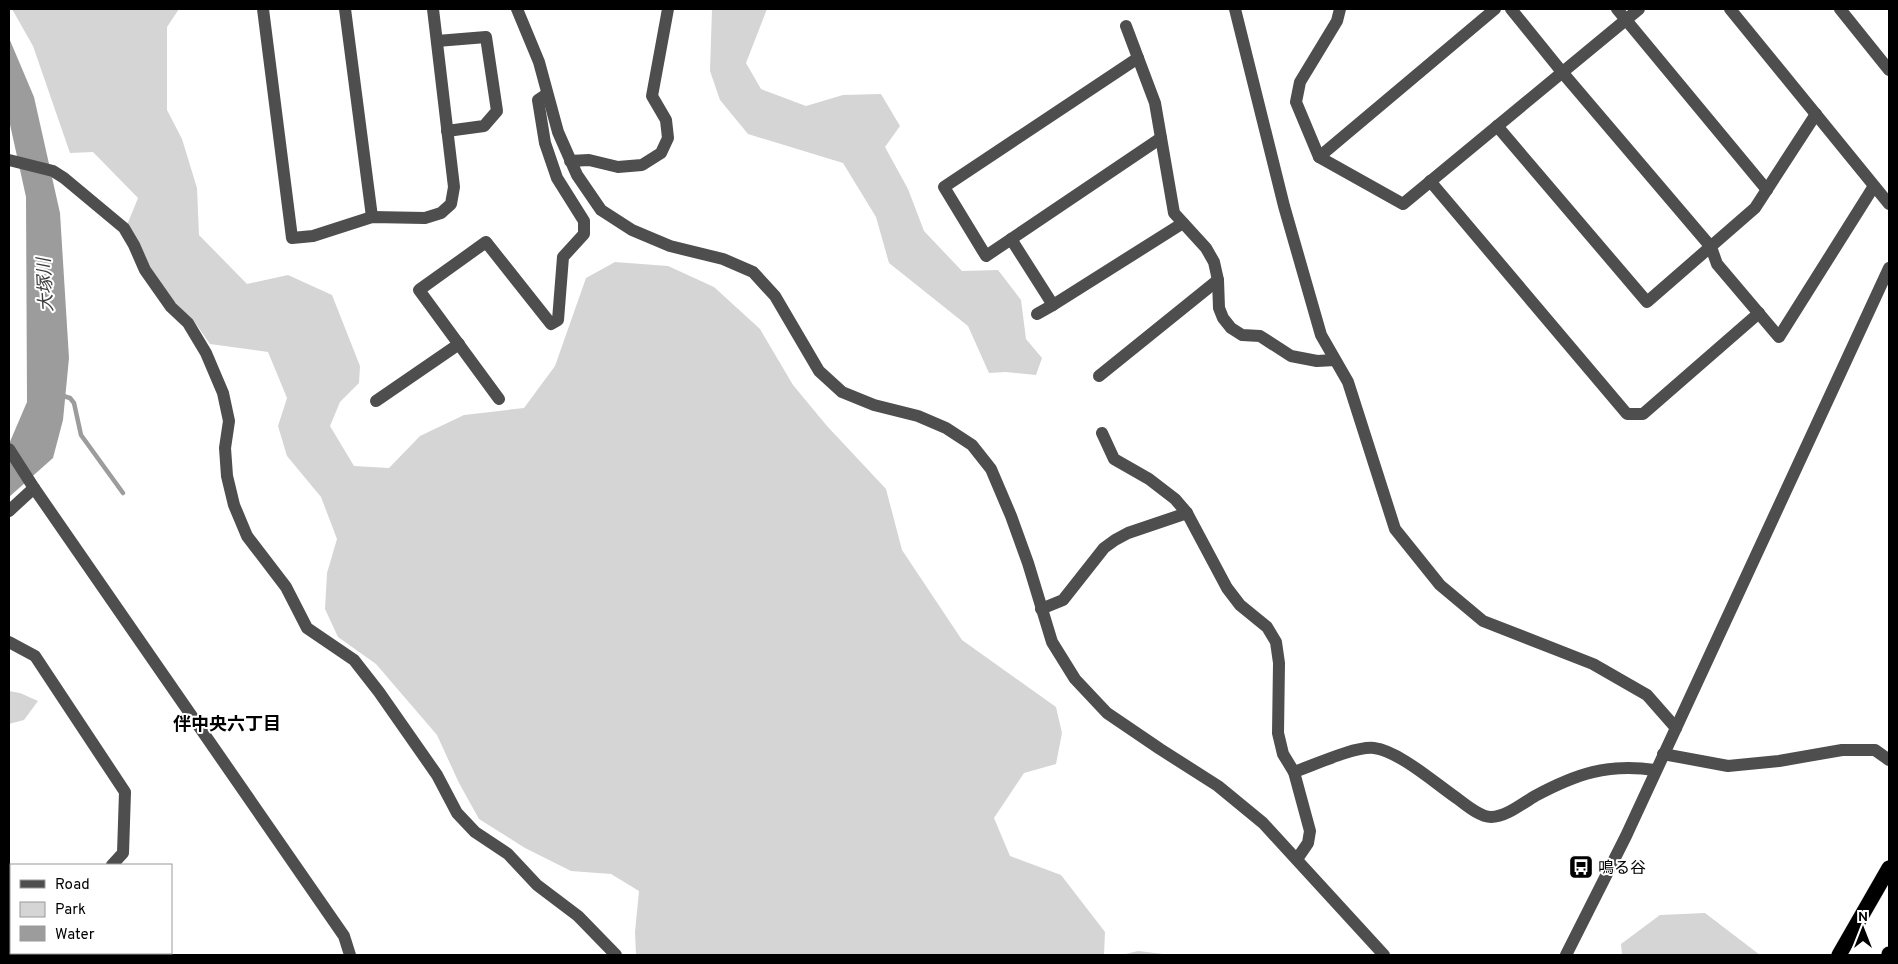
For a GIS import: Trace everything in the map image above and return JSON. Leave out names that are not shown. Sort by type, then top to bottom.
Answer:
[{"type":"highway","points":[[1840,955],[1889,868]]},
{"type":"street","points":[[263,9],[292,238],[313,236],[372,217],[425,218],[441,214],[451,204],[454,188],[432,9]]},
{"type":"street","points":[[345,9],[372,217]]},
{"type":"street","points":[[517,9],[538,62],[558,132],[570,161],[577,175],[601,210],[632,230],[670,246],[723,259],[752,272],[775,296],[819,371],[842,392],[874,405],[918,416],[946,428],[972,445],[991,469],[1028,563],[1052,642],[1075,679],[1107,713],[1160,750],[1218,786],[1263,823],[1384,955]]},
{"type":"street","points":[[570,161],[589,160],[618,167],[642,164],[662,153],[668,138],[666,120],[652,96],[668,9]]},
{"type":"street","points":[[1235,9],[1284,206],[1321,335],[1348,382],[1396,529],[1440,585],[1483,621],[1593,664],[1647,695],[1676,728]]},
{"type":"street","points":[[1340,9],[1337,21],[1300,82],[1296,102],[1320,157],[1403,204],[1638,9]]},
{"type":"street","points":[[1320,157],[1495,9]]},
{"type":"street","points":[[1511,9],[1711,247],[1717,264],[1780,337],[1874,186]]},
{"type":"street","points":[[1617,9],[1767,190]]},
{"type":"street","points":[[1730,9],[1889,204]]},
{"type":"street","points":[[1840,9],[1889,70]]},
{"type":"street","points":[[1126,26],[1155,103],[1174,213],[1206,248],[1214,262],[1218,280],[1219,308],[1231,328],[1242,335],[1260,336],[1291,356],[1317,361],[1335,360]]},
{"type":"street","points":[[436,41],[486,36],[497,112],[484,126],[447,131]]},
{"type":"street","points":[[1138,58],[944,187],[986,256],[1162,138]]},
{"type":"street","points":[[499,399],[419,290],[486,242],[551,324],[558,320],[563,257],[584,234],[584,221],[557,178],[545,143],[538,100],[547,94]]},
{"type":"street","points":[[1497,126],[1647,302],[1755,208],[1816,114]]},
{"type":"street","points":[[11,161],[53,171],[124,228],[145,270],[171,307],[188,323],[206,353],[223,393],[229,421],[225,448],[227,476],[234,505],[247,536],[286,587],[307,628],[354,660],[379,692],[436,775],[457,813],[475,832],[508,854],[538,885],[578,916],[616,955]]},
{"type":"street","points":[[1430,181],[1627,414],[1643,414],[1759,313]]},
{"type":"street","points":[[1038,314],[1183,223]]},
{"type":"street","points":[[1011,239],[1053,305]]},
{"type":"street","points":[[1566,955],[1626,836],[1889,268]]},
{"type":"street","points":[[1099,376],[1218,280]]},
{"type":"street","points":[[376,401],[459,344]]},
{"type":"street","points":[[1102,432],[1114,459],[1149,479],[1175,499],[1187,513],[1226,588],[1240,605],[1267,627],[1276,642],[1279,663],[1278,733],[1283,754],[1294,772],[1310,831],[1308,843],[1297,859]]},
{"type":"street","points":[[9,449],[31,484],[344,936],[350,955]]},
{"type":"street","points":[[9,511],[31,484]]},
{"type":"street","points":[[1041,610],[1063,600],[1104,548],[1114,540],[1128,533],[1187,513]]},
{"type":"street","points":[[9,642],[35,656],[125,792],[123,852],[113,864]]},
{"type":"street","points":[[1294,772],[1359,750],[1373,748],[1392,752],[1473,810],[1490,817],[1506,813],[1564,781],[1592,771],[1641,768],[1655,770]]},
{"type":"street","points":[[1663,754],[1728,766],[1779,761],[1842,750],[1875,750],[1889,760]]},
{"type":"green space","points":[[12,9],[179,9],[167,27],[167,110],[182,139],[197,188],[199,235],[247,284],[288,275],[332,295],[360,366],[359,383],[340,402],[330,426],[354,466],[389,468],[420,436],[464,415],[524,408],[555,366],[586,278],[615,262],[668,266],[714,287],[760,329],[793,385],[827,426],[886,489],[902,550],[962,640],[1056,707],[1062,733],[1056,764],[1024,773],[994,818],[1010,856],[1061,875],[1105,932],[1104,955],[636,955],[635,932],[639,891],[611,874],[571,871],[525,848],[479,819],[459,783],[437,735],[376,664],[338,637],[325,609],[327,573],[337,539],[321,497],[287,456],[278,426],[287,398],[268,352],[210,344],[196,324],[168,295],[141,258],[127,225],[138,198],[93,152],[70,153],[33,46]]},
{"type":"green space","points":[[712,9],[767,9],[746,63],[761,89],[806,106],[843,95],[881,94],[900,126],[885,147],[908,189],[924,231],[962,271],[998,270],[1021,300],[1026,339],[1042,358],[1036,375],[1006,372],[989,373],[968,326],[889,263],[876,217],[843,163],[748,134],[720,100],[710,71]]},
{"type":"green space","points":[[9,691],[20,693],[38,701],[24,720],[9,724]]},
{"type":"green space","points":[[1705,913],[1760,955],[1622,955],[1621,944],[1660,915]]},
{"type":"green space","points":[[1138,951],[1172,955],[1121,955]]},
{"type":"water","name":"大塚川","points":[[9,38],[34,97],[60,213],[69,358],[63,420],[53,458],[9,497],[9,444],[27,402],[26,197],[9,120]]},
{"type":"waterway","points":[[60,395],[70,398],[74,403],[81,435],[123,493]]},
{"type":"place","name":"鳴る谷","points":[[1581,867]]},
{"type":"district","name":"伴中央六丁目","points":[[227,724]]}]
